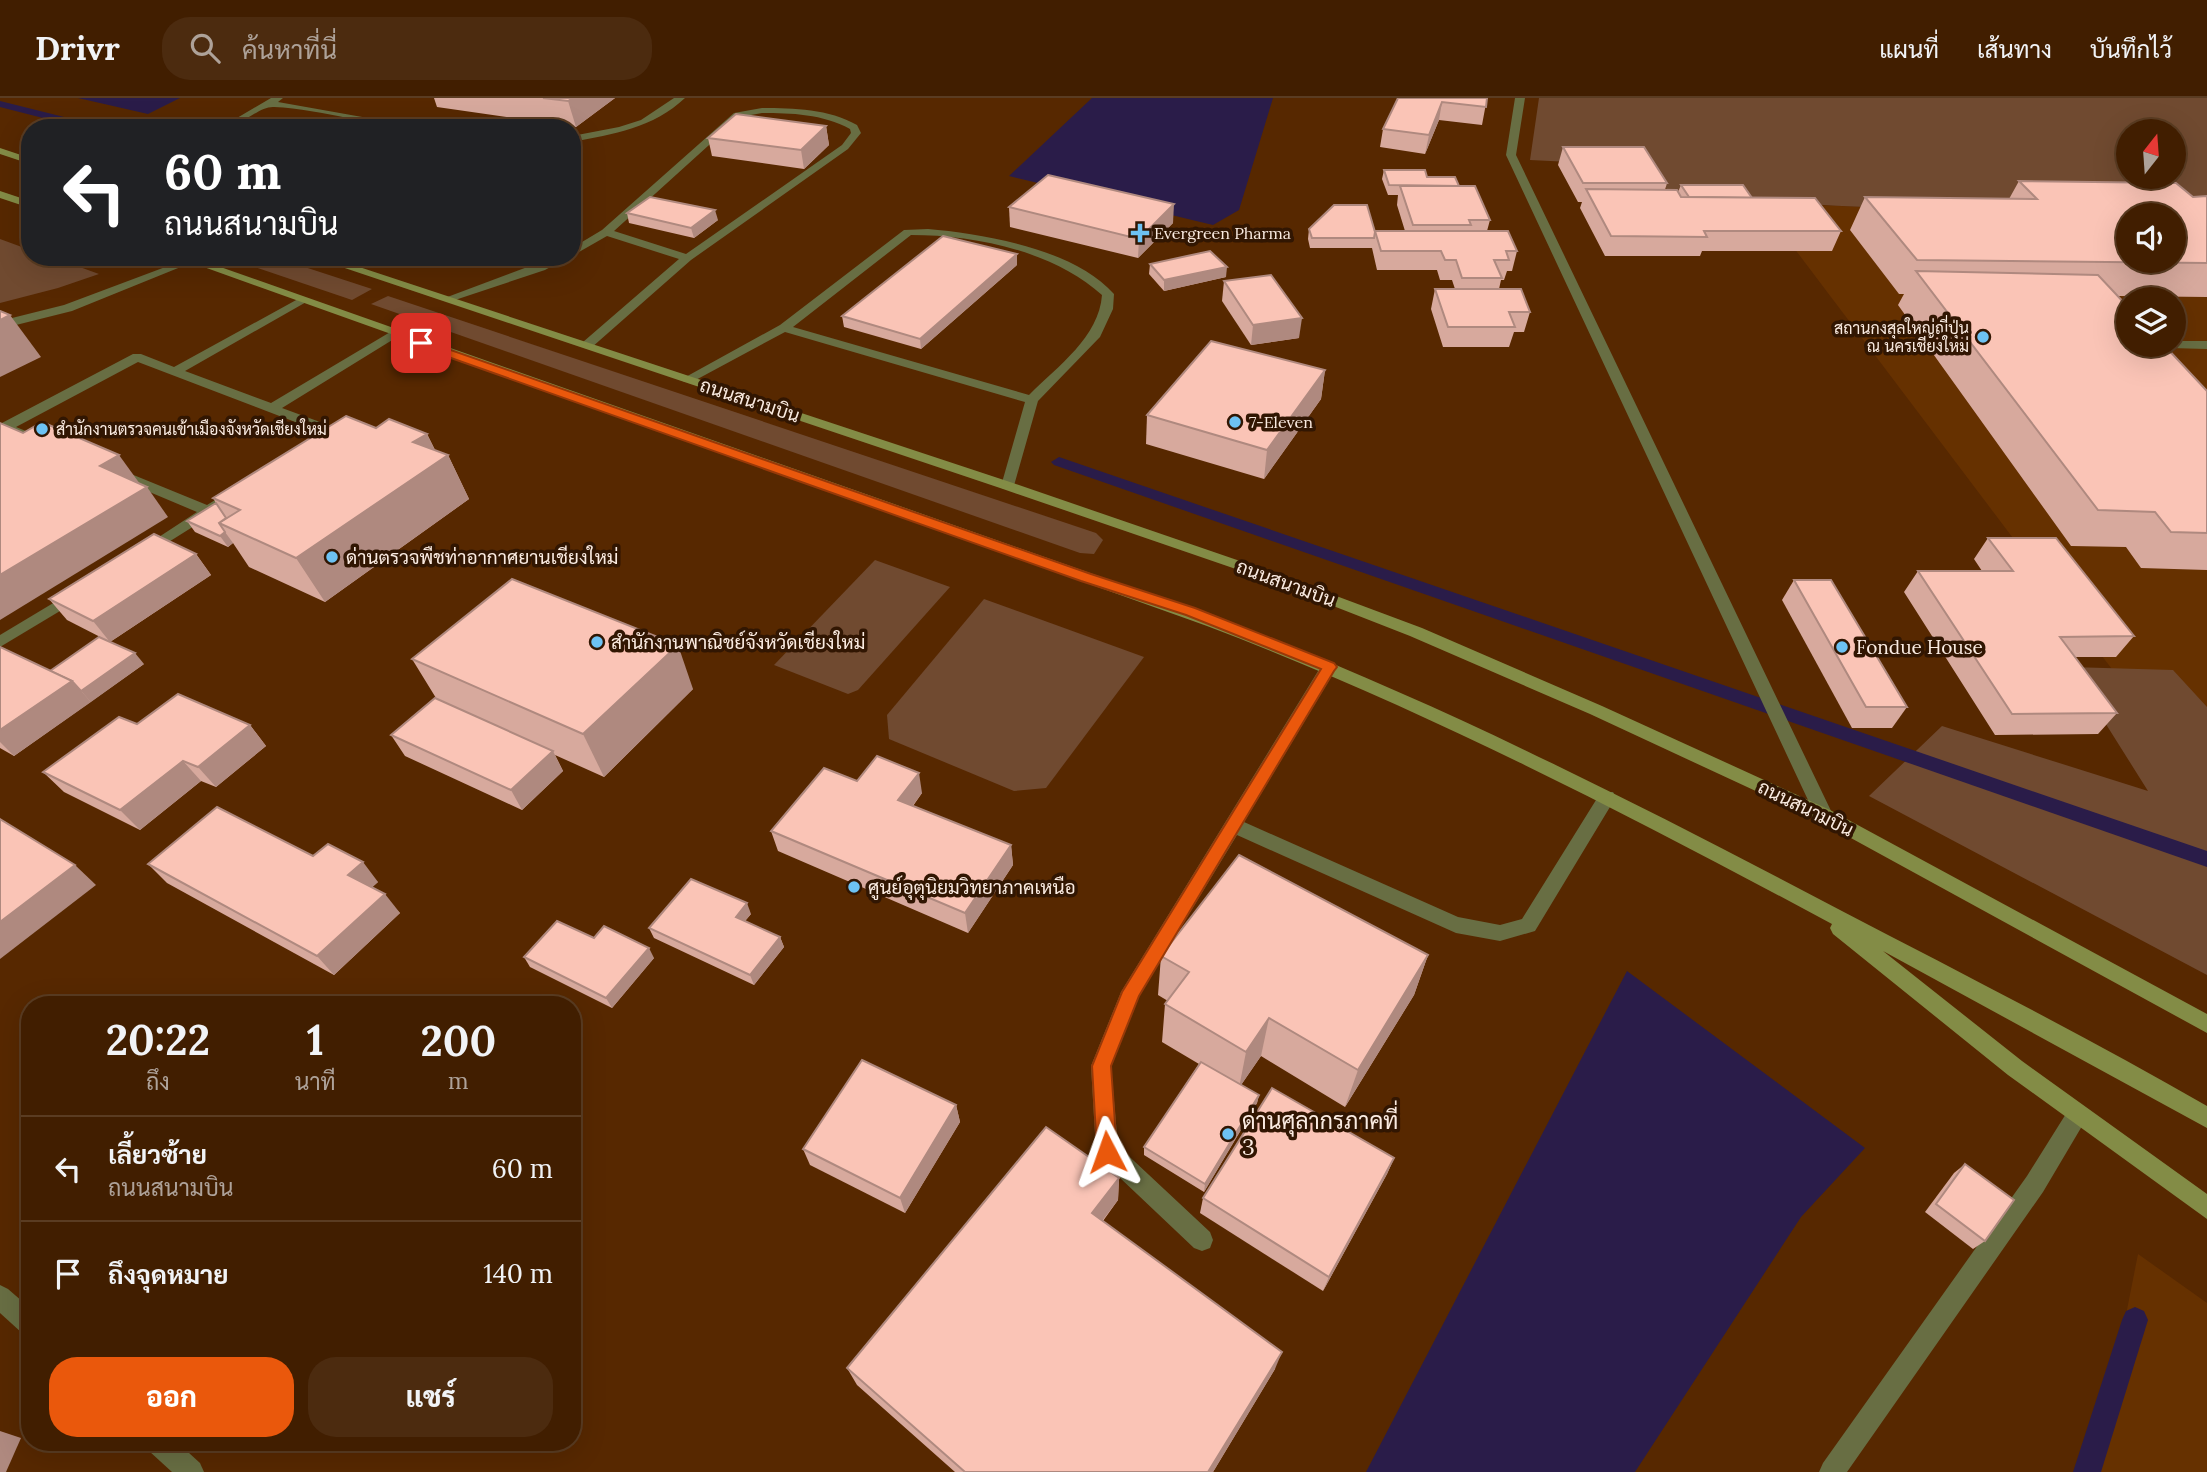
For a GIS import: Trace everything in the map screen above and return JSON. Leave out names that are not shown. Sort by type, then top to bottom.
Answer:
[{"type":"main road","points":[[0,152],[21,158]]},
{"type":"main road","points":[[0,194],[21,202]]},
{"type":"main road","points":[[204,266],[1086,578],[1191,612],[1329,667],[1422,708],[1607,797],[2035,1022],[2207,1118]]},
{"type":"main road","name":"ถนนสนามบิน","points":[[349,266],[1008,485],[1266,575],[1416,632],[1596,710],[1824,815],[2207,1024]]},
{"type":"main road","points":[[1805,901],[2077,1116],[2207,1208]]},
{"type":"street","points":[[581,137],[621,130],[644,122],[680,98]]},
{"type":"street","points":[[1520,98],[1511,155],[1824,815]]},
{"type":"street","points":[[241,119],[273,101],[370,119]]},
{"type":"street","points":[[581,248],[607,232],[737,115],[744,112],[784,112],[832,118],[854,127],[856,133],[845,147],[687,258],[587,345]]},
{"type":"street","points":[[688,379],[784,328],[908,232],[928,231],[965,236],[1039,255],[1086,276],[1108,294],[1107,309],[1096,334],[1032,400],[1008,485]]},
{"type":"street","points":[[607,232],[687,258]]},
{"type":"street","points":[[0,325],[68,308],[168,266]]},
{"type":"street","points":[[448,299],[545,266]]},
{"type":"street","points":[[174,372],[302,301]]},
{"type":"street","points":[[784,328],[1032,400]]},
{"type":"street","points":[[272,408],[396,334]]},
{"type":"street","points":[[2186,345],[2207,345]]},
{"type":"street","points":[[3,428],[137,357],[334,432],[127,562]]},
{"type":"street","points":[[3,428],[208,511]]},
{"type":"street","points":[[0,642],[93,584]]},
{"type":"street","points":[[1202,1240],[1107,1152],[1101,1066],[1131,992],[1329,667]]},
{"type":"street","points":[[1233,825],[1455,925],[1500,933],[1528,925],[1607,797]]},
{"type":"street","points":[[1832,1472],[2035,1184],[2077,1116]]},
{"type":"street","points":[[0,1297],[21,1317]]},
{"type":"street","points":[[168,1451],[191,1472]]},
{"type":"shaded area","points":[[78,98],[180,98],[148,114]]},
{"type":"shaded area","points":[[1092,98],[1273,98],[1239,210],[1213,225],[1009,176]]},
{"type":"shaded area","points":[[1539,98],[2207,98],[2207,207],[2186,207],[2186,203],[2116,203],[2116,208],[2005,210],[1802,204],[1668,191],[1652,166],[1530,160]]},
{"type":"shaded area","points":[[1760,203],[2003,212],[2116,209],[2116,273],[2186,273],[2186,208],[2207,207],[2207,795]]},
{"type":"shaded area","points":[[0,239],[21,247],[21,266],[77,266],[99,274],[58,288],[0,303]]},
{"type":"shaded area","points":[[252,266],[302,266],[372,289],[352,300]]},
{"type":"shaded area","points":[[388,296],[1096,533],[1103,540],[1094,554],[1080,553],[371,304]]},
{"type":"shaded area","points":[[875,560],[950,587],[858,690],[848,694],[774,665]]},
{"type":"shaded area","points":[[984,599],[1144,657],[1046,788],[1014,791],[889,739],[887,715]]},
{"type":"shaded area","points":[[2070,667],[2173,670],[2207,707],[2207,975],[1869,796],[1942,726],[2148,791]]},
{"type":"shaded area","points":[[1627,971],[1865,1148],[1801,1217],[1635,1472],[1366,1472]]},
{"type":"shaded area","points":[[2138,1254],[2207,1303],[2207,1472],[2095,1472]]},
{"type":"building","points":[[543,98],[573,98],[568,101]]},
{"type":"building","points":[[1398,98],[1487,98],[1486,107],[1442,102],[1429,135],[1383,129]]},
{"type":"building","points":[[736,114],[826,126],[801,150],[708,138]]},
{"type":"building","points":[[1563,147],[1644,147],[1667,183],[1583,183]]},
{"type":"building","points":[[1384,170],[1425,170],[1427,177],[1455,177],[1459,186],[1389,185]]},
{"type":"building","points":[[1048,175],[1174,204],[1139,239],[1009,207]]},
{"type":"building","points":[[2019,181],[2116,182],[2116,189],[2183,189],[2193,197],[2207,196],[2207,263],[2186,263],[2186,203],[2116,203],[2116,262],[1917,260],[1865,197],[2037,199]]},
{"type":"building","points":[[1681,185],[1743,185],[1752,198],[1689,197]]},
{"type":"building","points":[[1400,186],[1475,186],[1490,220],[1469,220],[1471,225],[1413,225]]},
{"type":"building","points":[[1586,189],[1677,190],[1681,197],[1815,198],[1841,231],[1704,231],[1707,237],[1611,236]]},
{"type":"building","points":[[650,197],[715,210],[691,228],[627,213]]},
{"type":"building","points":[[1334,205],[1367,205],[1375,232],[1374,238],[1312,238],[1309,229]]},
{"type":"building","points":[[1375,231],[1508,231],[1517,251],[1506,251],[1509,260],[1494,260],[1502,278],[1462,278],[1456,260],[1445,260],[1441,251],[1381,251]]},
{"type":"building","points":[[943,236],[1017,254],[920,339],[842,316]]},
{"type":"building","points":[[1210,251],[1227,267],[1164,280],[1150,264]]},
{"type":"building","points":[[1916,271],[2098,275],[2116,294],[2116,357],[2175,357],[2207,391],[2207,533],[2171,532],[2155,512],[2098,510]]},
{"type":"building","points":[[1271,275],[1302,318],[1253,325],[1224,281]]},
{"type":"building","points":[[1435,289],[1521,289],[1530,312],[1509,312],[1515,327],[1448,327]]},
{"type":"building","points":[[0,311],[10,315],[0,320]]},
{"type":"building","points":[[1211,341],[1325,370],[1267,450],[1147,415]]},
{"type":"building","points":[[346,416],[376,428],[389,419],[427,434],[413,442],[448,455],[296,558],[219,523],[240,510],[213,498]]},
{"type":"building","points":[[42,422],[119,455],[100,466],[147,487],[0,575],[0,423],[23,433]]},
{"type":"building","points":[[216,503],[226,518],[219,523],[225,532],[220,536],[187,521]]},
{"type":"building","points":[[154,534],[196,554],[93,621],[49,599]]},
{"type":"building","points":[[1988,538],[2056,538],[2134,636],[2060,637],[2117,713],[2012,714],[1918,571],[2013,571]]},
{"type":"building","points":[[512,579],[678,645],[583,734],[412,659]]},
{"type":"building","points":[[1794,580],[1831,580],[1907,707],[1866,707]]},
{"type":"building","points":[[99,637],[135,653],[81,691],[72,681],[50,671]]},
{"type":"building","points":[[0,647],[72,681],[0,730]]},
{"type":"building","points":[[178,694],[250,725],[198,767],[183,761],[120,810],[43,772],[119,717],[137,724]]},
{"type":"building","points":[[435,698],[553,751],[511,790],[391,735]]},
{"type":"building","points":[[877,756],[919,773],[898,800],[1011,845],[965,913],[771,831],[824,768],[857,781]]},
{"type":"building","points":[[217,807],[313,856],[328,844],[363,862],[348,875],[385,894],[317,956],[148,864]]},
{"type":"building","points":[[0,819],[75,865],[0,922]]},
{"type":"building","points":[[1239,855],[1428,955],[1358,1070],[1269,1018],[1246,1052],[1165,1004],[1189,972],[1161,956]]},
{"type":"building","points":[[691,879],[747,903],[736,917],[780,937],[750,975],[649,928]]},
{"type":"building","points":[[557,921],[594,938],[604,926],[649,948],[606,998],[524,957]]},
{"type":"building","points":[[862,1060],[956,1105],[900,1198],[803,1149]]},
{"type":"building","points":[[1201,1062],[1259,1095],[1205,1184],[1144,1147]]},
{"type":"building","points":[[1272,1088],[1394,1158],[1329,1277],[1203,1198]]},
{"type":"building","points":[[1046,1127],[1119,1178],[1092,1213],[1282,1352],[1208,1472],[965,1472],[847,1368]]},
{"type":"building","points":[[1965,1164],[2014,1200],[1985,1241],[1936,1204]]},
{"type":"waterway","points":[[0,104],[60,119]]},
{"type":"waterway","points":[[1059,462],[2207,859]]},
{"type":"waterway","points":[[2087,1472],[2135,1320]]},
{"type":"place","name":"Evergreen Pharma","points":[[1140,233]]},
{"type":"place","name":"สถานกงสุลใหญ่ญี่ปุ่น ณ นครเชียงใหม่","points":[[1983,337]]},
{"type":"place","name":"7-Eleven","points":[[1235,422]]},
{"type":"place","name":"สำนักงานตรวจคนเข้าเมืองจังหวัดเชียงใหม่","points":[[42,429]]},
{"type":"place","name":"ด่านตรวจพืชท่าอากาศยานเชียงใหม่","points":[[332,557]]},
{"type":"place","name":"สำนักงานพาณิชย์จังหวัดเชียงใหม่","points":[[597,642]]},
{"type":"place","name":"Fondue House","points":[[1842,647]]},
{"type":"place","name":"ศูนย์อุตุนิยมวิทยาภาคเหนือ","points":[[854,887]]},
{"type":"place","name":"ด่านศุลากรภาคที่ 3","points":[[1228,1134]]},
{"type":"route","points":[[421,343],[1086,578],[1191,612],[1329,667],[1131,992],[1101,1066],[1107,1152]]}]
